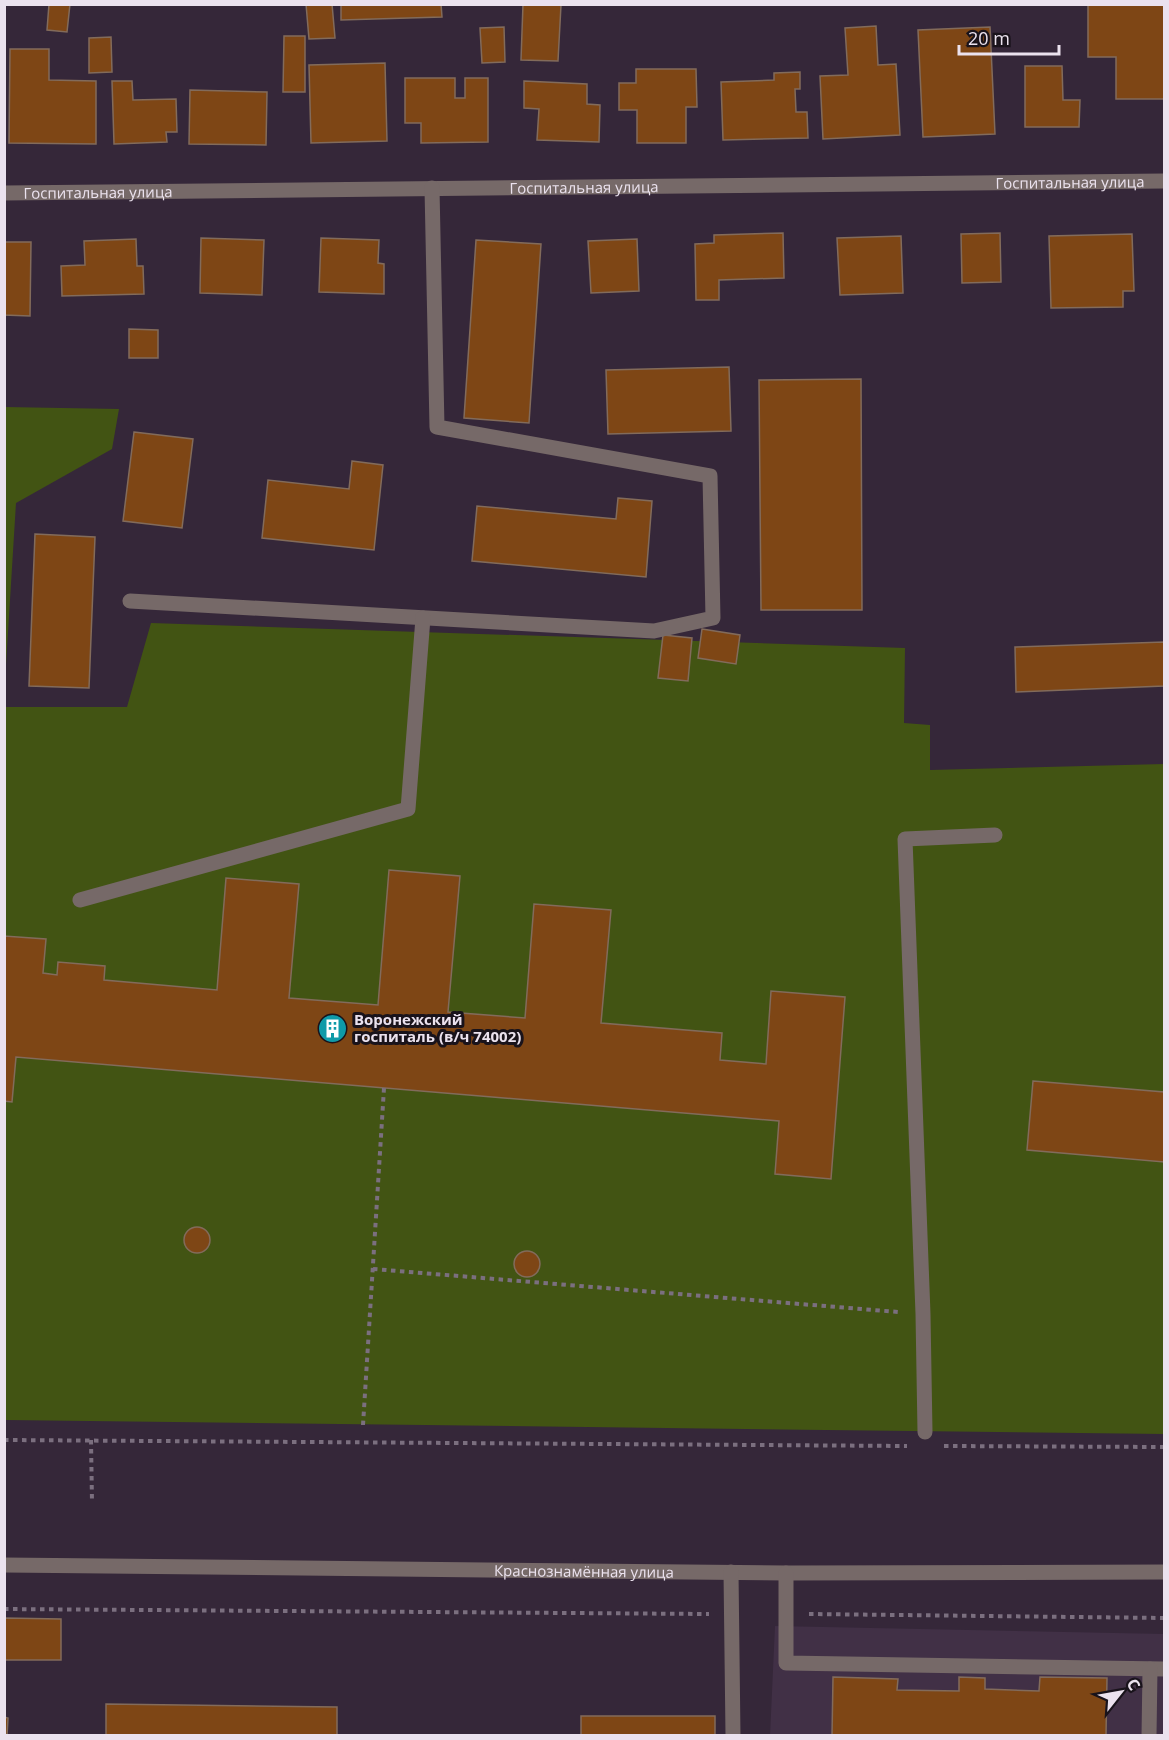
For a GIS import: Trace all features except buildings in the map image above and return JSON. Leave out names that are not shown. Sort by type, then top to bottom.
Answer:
[{"type":"street","name":"Госпитальная улица","points":[[4,193],[1164,181]]},
{"type":"street","points":[[130,601],[654,631],[713,618],[710,476],[437,427],[432,188]]},
{"type":"street","points":[[80,900],[408,809],[423,618]]},
{"type":"street","points":[[925,1431],[923,1314],[905,839],[995,835]]},
{"type":"street","name":"Краснознамённая улица","points":[[4,1565],[786,1573],[1164,1572]]},
{"type":"street","points":[[731,1572],[733,1736]]},
{"type":"street","points":[[786,1573],[786,1663],[1157,1669],[1149,1736]]},
{"type":"path","points":[[363,1425],[384,1088]]},
{"type":"path","points":[[373,1269],[923,1314]]},
{"type":"path","points":[[4,1440],[914,1446]]},
{"type":"path","points":[[91,1440],[92,1502]]},
{"type":"path","points":[[938,1446],[1164,1447]]},
{"type":"path","points":[[4,1609],[732,1614]]},
{"type":"path","points":[[786,1614],[1164,1618]]},
{"type":"shaded area","points":[[775,1626],[1164,1634],[1164,1735],[770,1736]]},
{"type":"green space","points":[[5,407],[119,409],[112,449],[16,503],[5,681]]},
{"type":"green space","points":[[151,623],[905,648],[904,723],[930,725],[930,770],[1164,764],[1164,1434],[5,1420],[5,707],[127,707]]},
{"type":"place","name":"Воронежский госпиталь (в/ч 74002)","points":[[333,1028]]}]
